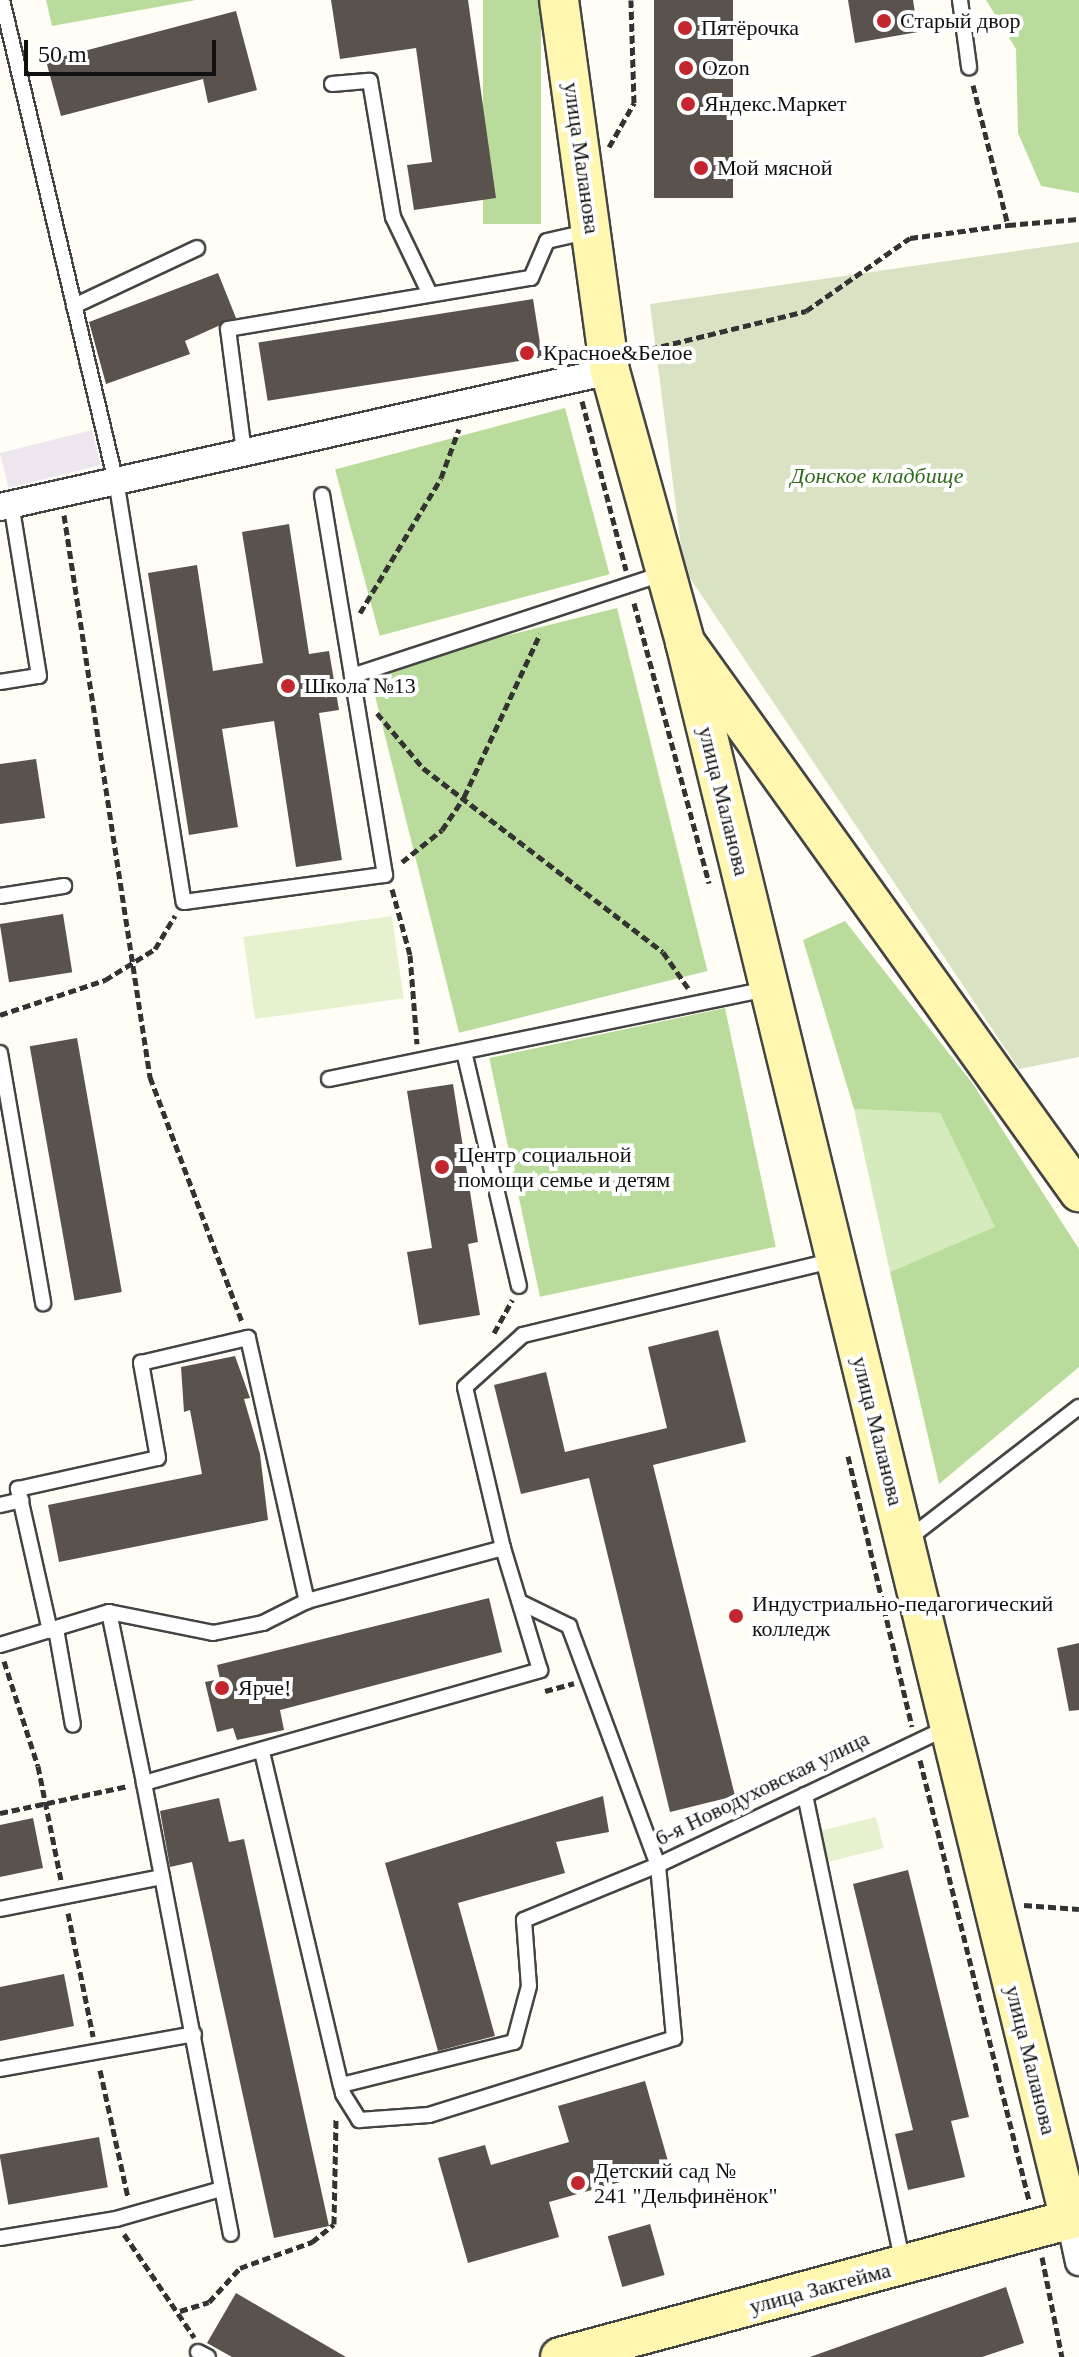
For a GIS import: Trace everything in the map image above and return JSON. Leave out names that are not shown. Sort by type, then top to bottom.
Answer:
[{"type":"street","name":"улица Маланова","points":[[559,0],[593,230],[598,368],[647,579],[685,642],[1079,1192]]},
{"type":"street","points":[[5,506],[118,494],[244,452],[598,368]]},
{"type":"street","name":"улица Маланова","points":[[685,642],[905,1542],[932,1733],[1062,2222]]},
{"type":"street","points":[[1062,2222],[1079,2262]]},
{"type":"street","name":"улица Закгейма","points":[[570,2355],[1062,2222]]},
{"type":"lane","points":[[2,0],[118,494],[184,902],[385,875],[322,495]]},
{"type":"lane","points":[[960,0],[969,67]]},
{"type":"lane","points":[[332,84],[370,81],[393,217],[429,292]]},
{"type":"lane","points":[[244,452],[228,329],[429,292],[531,278],[547,241],[593,230]]},
{"type":"lane","points":[[74,306],[197,248]]},
{"type":"lane","points":[[0,682],[39,676],[5,506]]},
{"type":"lane","points":[[352,676],[647,579]]},
{"type":"lane","points":[[0,896],[64,886]]},
{"type":"lane","points":[[329,1079],[419,1061],[465,1056],[770,989]]},
{"type":"lane","points":[[0,1053],[43,1303]]},
{"type":"lane","points":[[465,1056],[519,1286]]},
{"type":"lane","points":[[144,1783],[262,1752],[540,1670],[503,1548],[465,1387],[523,1335],[836,1260]]},
{"type":"lane","points":[[73,1725],[18,1489],[158,1458],[141,1363],[248,1338],[307,1601]]},
{"type":"lane","points":[[905,1542],[1079,1407]]},
{"type":"lane","points":[[0,1505],[21,1500]]},
{"type":"lane","points":[[0,1647],[109,1612],[213,1633],[263,1623],[307,1601],[503,1548]]},
{"type":"lane","name":"6-я Новодуховская улица","points":[[520,1602],[569,1626],[658,1865],[932,1733]]},
{"type":"lane","points":[[109,1612],[231,2234]]},
{"type":"lane","points":[[262,1752],[342,2089],[359,2120],[429,2115],[674,2038],[658,1865],[524,1920],[529,1986],[514,2042],[342,2089]]},
{"type":"lane","points":[[805,1795],[903,2265]]},
{"type":"lane","points":[[0,1909],[162,1877]]},
{"type":"lane","points":[[0,2069],[194,2034]]},
{"type":"lane","points":[[0,2238],[116,2219],[131,2212],[221,2189]]},
{"type":"path","points":[[582,158],[607,148],[624,130],[634,103],[631,0]]},
{"type":"path","points":[[969,67],[1008,225]]},
{"type":"path","points":[[710,890],[647,579],[598,368],[806,311],[910,238],[1079,219]]},
{"type":"path","points":[[346,639],[441,478],[470,398]]},
{"type":"path","points":[[118,494],[63,513],[150,1077],[248,1338]]},
{"type":"path","points":[[419,1061],[410,955],[385,875],[442,830],[464,797],[550,611]]},
{"type":"path","points":[[355,693],[395,729],[423,768],[663,952],[700,1005]]},
{"type":"path","points":[[0,1015],[105,980],[133,963],[155,949],[184,902]]},
{"type":"path","points":[[847,1450],[932,1733],[1062,2222],[1062,2357]]},
{"type":"path","points":[[0,1647],[45,1803],[131,2212]]},
{"type":"path","points":[[0,1813],[144,1783]]},
{"type":"path","points":[[180,2311],[192,2313],[209,2302],[240,2268],[312,2242],[334,2224],[334,2127],[342,2089]]},
{"type":"path","points":[[116,2219],[144,2273],[180,2311],[203,2354]]},
{"type":"shaded area","points":[[92,430],[101,465],[9,488],[0,453]]},
{"type":"green space","points":[[46,0],[196,0],[52,26]]},
{"type":"green space","points":[[483,0],[541,0],[541,224],[483,224]]},
{"type":"green space","points":[[986,0],[1079,0],[1079,193],[1041,186],[1018,133],[1016,49]]},
{"type":"green space","name":"Донское кладбище","points":[[1079,242],[1079,1057],[1019,1069],[684,569],[650,304]]},
{"type":"green space","points":[[565,408],[610,574],[380,636],[335,470]]},
{"type":"green space","points":[[617,608],[707,971],[459,1033],[369,670]]},
{"type":"green space","points":[[392,916],[404,998],[255,1019],[243,937]]},
{"type":"green space","points":[[845,921],[973,1084],[1079,1249],[1079,1367],[939,1484],[890,1272],[995,1227],[940,1113],[854,1109],[803,940]]},
{"type":"green space","points":[[725,1008],[776,1247],[540,1297],[489,1058]]},
{"type":"green space","points":[[854,1109],[940,1113],[996,1228],[890,1272]]},
{"type":"green space","points":[[876,1817],[884,1848],[828,1862],[821,1831]]},
{"type":"building","points":[[331,0],[468,0],[496,198],[414,210],[407,165],[432,162],[416,48],[340,59]]},
{"type":"building","points":[[654,0],[733,0],[733,198],[654,198]]},
{"type":"building","points":[[848,0],[913,0],[918,32],[855,43]]},
{"type":"building","points":[[236,11],[257,90],[208,103],[203,79],[61,116],[46,61]]},
{"type":"building","points":[[218,273],[236,318],[185,341],[190,354],[106,384],[89,322]]},
{"type":"building","points":[[533,299],[542,357],[268,401],[258,342]]},
{"type":"building","points":[[289,524],[309,654],[329,651],[339,710],[319,713],[342,860],[296,867],[274,721],[222,729],[238,827],[189,835],[148,573],[197,565],[213,671],[263,663],[242,532]]},
{"type":"building","points":[[36,759],[45,818],[0,824],[0,764]]},
{"type":"building","points":[[63,914],[72,972],[9,982],[0,924]]},
{"type":"building","points":[[77,1038],[122,1292],[75,1300],[30,1046]]},
{"type":"building","name":"Центр социальной помощи семье и детям","points":[[453,1084],[478,1242],[468,1244],[480,1315],[419,1325],[407,1252],[432,1248],[407,1091]]},
{"type":"building","points":[[718,1330],[746,1442],[653,1465],[735,1796],[670,1812],[589,1478],[521,1494],[494,1385],[546,1372],[565,1452],[667,1428],[648,1347]]},
{"type":"building","points":[[235,1356],[250,1398],[244,1399],[260,1454],[268,1520],[59,1562],[48,1505],[202,1474],[190,1410],[184,1412],[181,1367]]},
{"type":"building","points":[[489,1598],[502,1652],[280,1710],[284,1730],[237,1740],[233,1728],[217,1732],[205,1682],[220,1679],[217,1665]]},
{"type":"building","points":[[1079,1643],[1079,1710],[1069,1711],[1057,1648]]},
{"type":"building","points":[[603,1796],[609,1832],[556,1842],[565,1873],[458,1903],[495,2036],[438,2051],[385,1863]]},
{"type":"building","points":[[219,1798],[229,1842],[244,1839],[329,2226],[274,2238],[192,1862],[170,1867],[160,1811]]},
{"type":"building","points":[[33,1818],[43,1868],[0,1877],[0,1825]]},
{"type":"building","points":[[908,1870],[969,2117],[951,2121],[965,2177],[908,2190],[895,2134],[913,2130],[853,1884]]},
{"type":"building","points":[[64,1974],[74,2026],[0,2041],[0,1987]]},
{"type":"building","points":[[645,2081],[670,2168],[549,2202],[559,2237],[468,2263],[438,2158],[485,2145],[491,2165],[569,2142],[558,2106]]},
{"type":"building","points":[[99,2137],[108,2187],[8,2205],[0,2154]]},
{"type":"building","points":[[650,2224],[665,2275],[622,2287],[608,2236]]},
{"type":"building","points":[[1006,2287],[1024,2343],[982,2357],[810,2357]]},
{"type":"building","points":[[236,2293],[346,2357],[232,2357],[207,2343]]},
{"type":"place","name":"Старый двор","points":[[884,21]]},
{"type":"place","name":"Пятёрочка","points":[[685,28]]},
{"type":"place","name":"Ozon","points":[[686,68]]},
{"type":"place","name":"Яндекс.Маркет","points":[[688,104]]},
{"type":"place","name":"Мой мясной","points":[[701,168]]},
{"type":"place","name":"Красное&Белое","points":[[527,353]]},
{"type":"place","name":"Школа №13","points":[[288,686]]},
{"type":"place","name":"Центр социальной помощи семье и детям","points":[[442,1167]]},
{"type":"place","name":"Индустриально-педагогический колледж","points":[[736,1616]]},
{"type":"place","name":"Ярче!","points":[[222,1688]]},
{"type":"place","name":"Детский сад № 241 \"Дельфинёнок\"","points":[[578,2183]]}]
